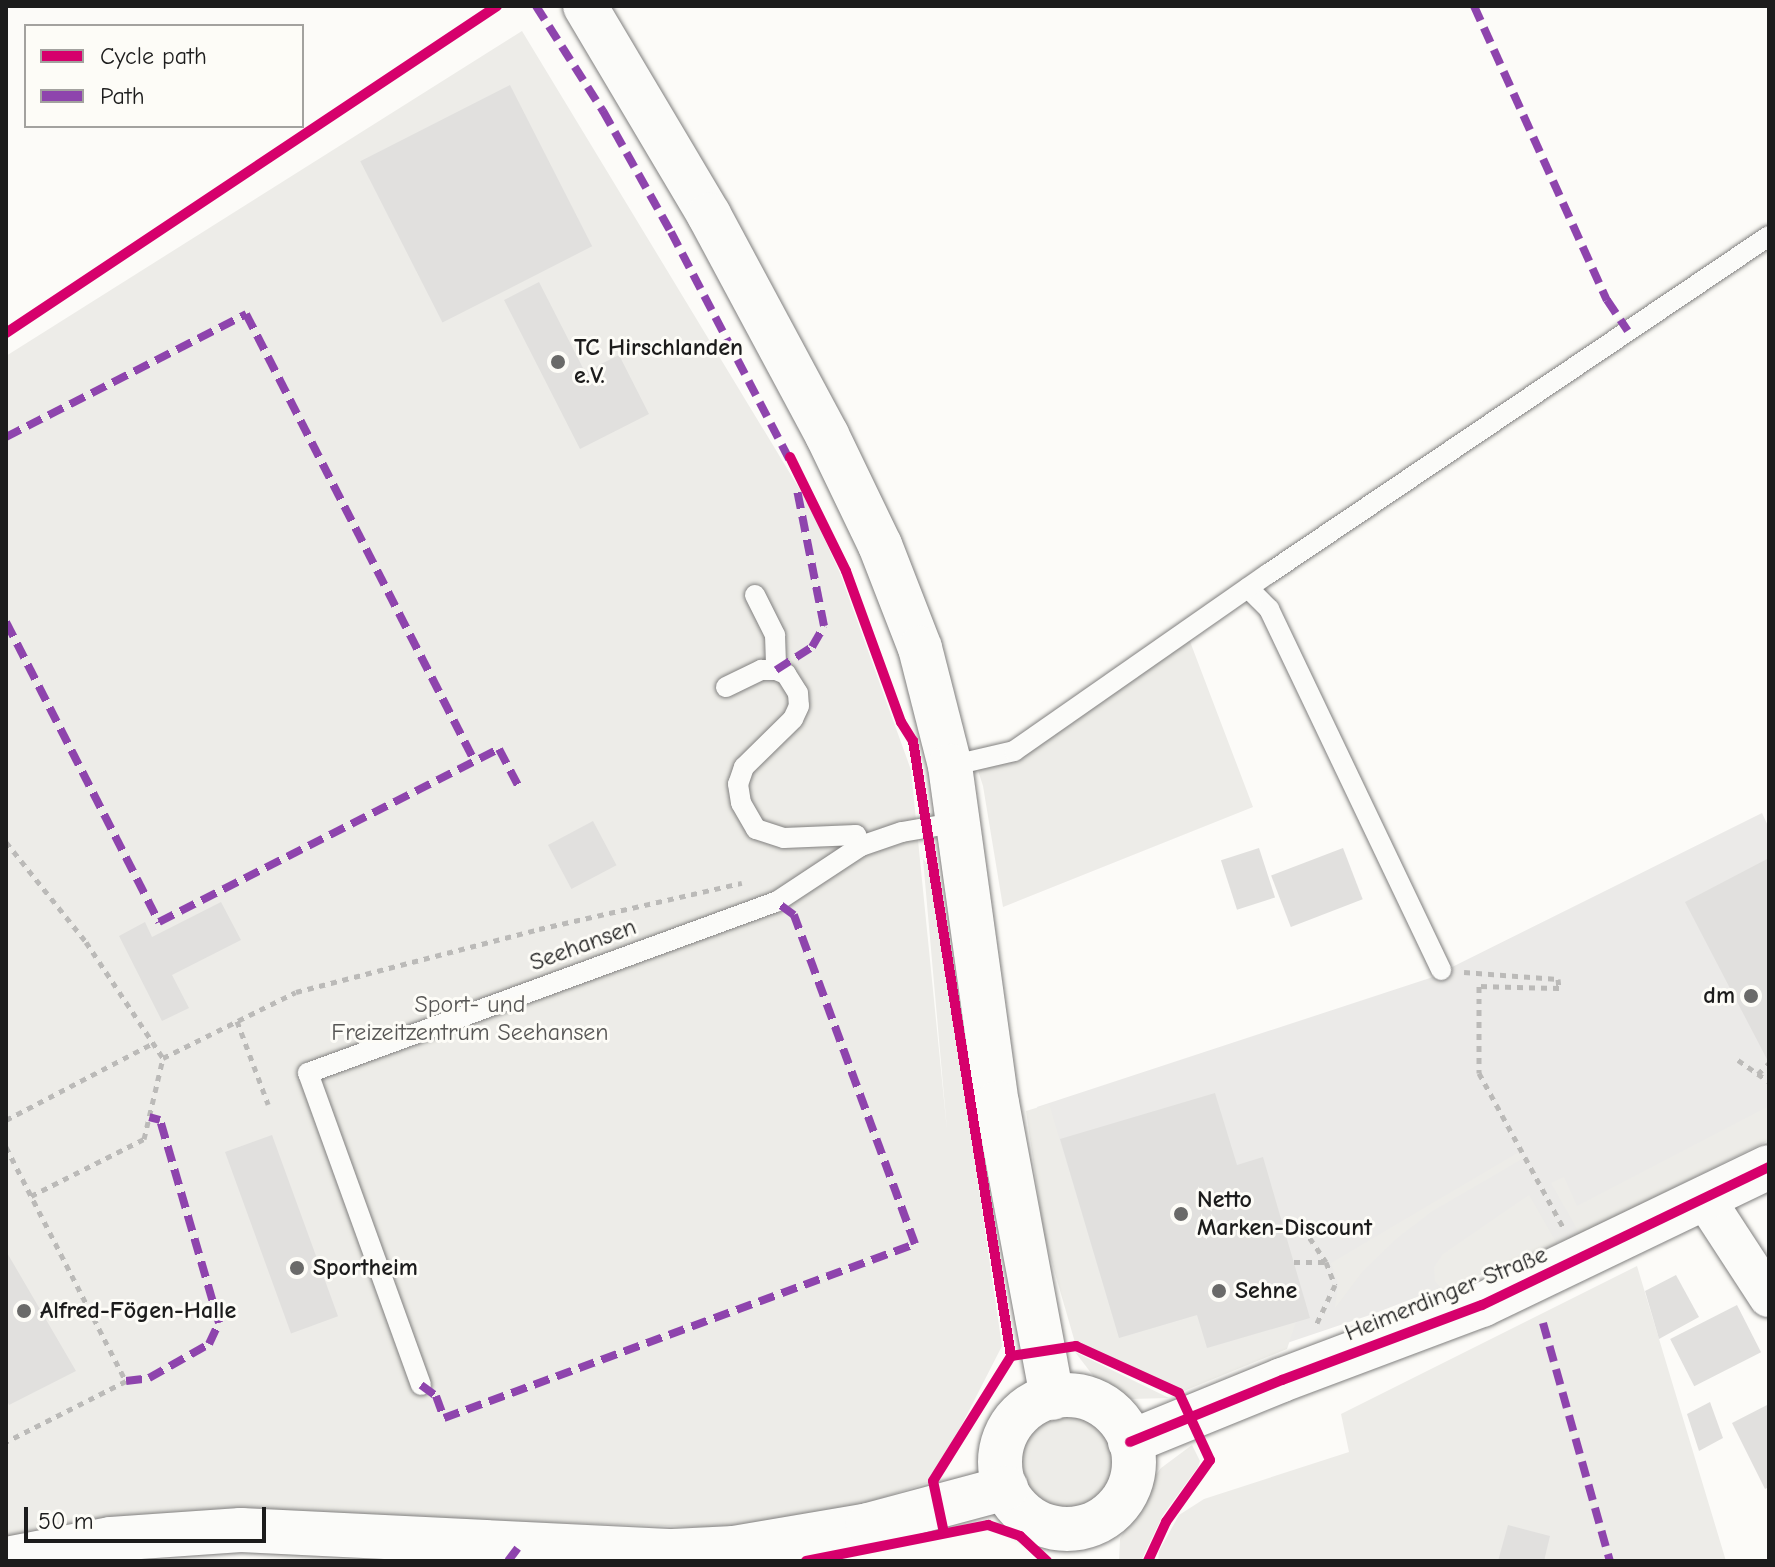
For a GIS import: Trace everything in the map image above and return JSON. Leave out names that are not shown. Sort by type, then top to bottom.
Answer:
[{"type":"main road","points":[[585,6],[709,215],[827,435],[880,545],[920,648],[950,766],[960,822],[997,1103],[1052,1398]]},
{"type":"main road","name":"Heimerdinger Straße","points":[[1130,1442],[1282,1380],[1482,1305],[1769,1167]]},
{"type":"main road","points":[[1078,1397],[1102,1405],[1121,1424],[1130,1442],[1133,1473],[1124,1498],[1106,1516],[1087,1544],[1032,1519],[1013,1501],[1006,1488],[1000,1465],[1010,1427],[1028,1408],[1052,1398],[1078,1397]]},
{"type":"main road","points":[[6,1559],[111,1539],[241,1530],[736,1554],[868,1525],[1006,1488]]},
{"type":"street","points":[[1705,1199],[1769,1297]]},
{"type":"lane","points":[[950,766],[1014,751],[1248,588],[1769,236]]},
{"type":"lane","points":[[1248,588],[1269,609],[1441,970]]},
{"type":"lane","points":[[755,595],[775,635],[776,670]]},
{"type":"lane","points":[[726,687],[761,670],[776,670],[794,683],[799,706],[785,731],[744,767],[738,784],[741,803],[756,829],[784,838],[856,835],[861,846]]},
{"type":"lane","name":"Seehansen","points":[[421,1385],[308,1073],[776,902],[861,846],[902,832],[960,822]]},
{"type":"path","points":[[6,842],[86,942],[163,1058],[144,1139],[31,1196]]},
{"type":"path","points":[[163,1058],[296,992],[539,929],[745,882]]},
{"type":"path","points":[[1441,970],[1558,979],[1559,988],[1479,986],[1479,1073],[1581,1259]]},
{"type":"path","points":[[237,1021],[268,1104]]},
{"type":"path","points":[[6,1120],[153,1043]]},
{"type":"path","points":[[1738,1060],[1769,1082]]},
{"type":"path","points":[[1758,1074],[1769,1063]]},
{"type":"path","points":[[6,1147],[126,1381],[6,1442]]},
{"type":"path","points":[[1303,1228],[1326,1262],[1335,1285],[1320,1322],[1309,1331]]},
{"type":"path","points":[[1294,1262],[1326,1262]]},
{"type":"shaded area","points":[[1762,813],[1769,828],[1769,1140],[1580,1234],[1373,1314],[1195,1374],[1096,1336],[1037,1107],[1430,978]]},
{"type":"green space","name":"Sport- und Freizeitzentrum Seehansen","points":[[522,31],[808,503],[840,573],[911,770],[947,1130],[923,859],[932,869],[1002,1346],[933,1481],[863,1504],[732,1528],[241,1513],[6,1541],[6,356]]},
{"type":"green space","points":[[1186,631],[1253,807],[1003,907],[983,786],[975,761],[995,757]]},
{"type":"green space","points":[[1049,1104],[1119,1338],[1197,1315],[1208,1348],[1296,1322],[1287,1349],[1179,1393],[1076,1346],[1044,1235],[1026,1111]]},
{"type":"green space","points":[[1769,1106],[1769,1140],[1580,1234],[1551,1183],[1564,1177],[1577,1206]]},
{"type":"green space","points":[[1519,1152],[1522,1159],[1431,1212],[1396,1239],[1362,1272],[1335,1308],[1338,1284],[1331,1263]]},
{"type":"green space","points":[[1529,1195],[1557,1244],[1443,1290],[1435,1281],[1434,1267],[1443,1254]]},
{"type":"green space","points":[[1637,1266],[1726,1561],[1158,1561],[1159,1551],[1179,1515],[1204,1499],[1349,1452],[1341,1414]]},
{"type":"green space","points":[[1075,1352],[1169,1398],[1130,1399],[1098,1382]]},
{"type":"green space","points":[[1067,1409],[1087,1413],[1104,1425],[1116,1442],[1120,1462],[1116,1482],[1104,1499],[1087,1511],[1067,1515],[1047,1511],[1030,1499],[1018,1482],[1014,1462],[1018,1442],[1030,1425],[1047,1413]]},
{"type":"green space","points":[[1192,1445],[1200,1461],[1198,1467],[1163,1515],[1141,1561],[1119,1561],[1120,1539],[1147,1487],[1161,1468]]},
{"type":"building","points":[[510,85],[592,246],[442,323],[360,161]]},
{"type":"building","name":"TC Hirschlanden e.V.","points":[[539,282],[585,372],[619,355],[649,414],[580,449],[504,300]]},
{"type":"building","points":[[593,821],[616,865],[571,889],[548,845]]},
{"type":"building","points":[[1259,848],[1275,897],[1237,910],[1221,860]]},
{"type":"building","points":[[1343,848],[1363,899],[1291,927],[1271,876]]},
{"type":"building","name":"dm","points":[[1769,858],[1769,1063],[1685,902]]},
{"type":"building","points":[[221,902],[241,940],[172,975],[189,1008],[162,1021],[119,936],[145,922],[152,937]]},
{"type":"building","name":"Netto Marken-Discount","points":[[1215,1093],[1237,1165],[1263,1157],[1310,1318],[1207,1348],[1197,1315],[1119,1338],[1060,1139]]},
{"type":"building","points":[[272,1135],[338,1316],[291,1333],[225,1152]]},
{"type":"building","name":"Alfred-Fögen-Halle","points":[[6,1251],[76,1371],[9,1405],[6,1398]]},
{"type":"building","points":[[1676,1275],[1699,1317],[1659,1339],[1645,1291]]},
{"type":"building","points":[[1737,1305],[1761,1352],[1694,1386],[1670,1339]]},
{"type":"building","points":[[1710,1402],[1723,1438],[1699,1451],[1687,1414]]},
{"type":"building","points":[[1769,1404],[1769,1487],[1765,1489],[1732,1423]]},
{"type":"building","points":[[1508,1525],[1550,1536],[1544,1561],[1498,1561]]},
{"type":"marked path","points":[[536,6],[603,111],[671,232],[791,463]]},
{"type":"marked path","points":[[1474,6],[1607,300],[1628,331]]},
{"type":"marked path","points":[[6,437],[246,314],[475,762]]},
{"type":"marked path","points":[[776,670],[812,647],[824,626],[797,490]]},
{"type":"marked path","points":[[6,622],[159,922],[499,749],[521,791]]},
{"type":"marked path","points":[[421,1385],[436,1396],[444,1418],[915,1244],[794,915],[776,902]]},
{"type":"marked path","points":[[126,1381],[149,1378],[209,1344],[219,1323],[160,1120],[149,1117]]},
{"type":"marked path","points":[[1543,1323],[1610,1561]]},
{"type":"marked path","points":[[508,1561],[521,1544]]},
{"type":"cycle path","points":[[6,333],[497,6]]},
{"type":"cycle path","points":[[790,457],[846,571],[901,722],[913,741],[1011,1356]]},
{"type":"cycle path","points":[[1130,1442],[1282,1380],[1482,1305],[1769,1167]]},
{"type":"cycle path","points":[[944,1533],[933,1481],[1011,1356],[1076,1346],[1179,1393],[1210,1460],[1166,1522],[1148,1561]]},
{"type":"cycle path","points":[[806,1561],[988,1525],[1020,1536],[1047,1561]]},
{"type":"place","name":"TC Hirschlanden e.V.","points":[[558,362]]},
{"type":"place","name":"dm","points":[[1751,996]]},
{"type":"place","name":"Netto Marken-Discount","points":[[1181,1214]]},
{"type":"place","name":"Sportheim","points":[[297,1268]]},
{"type":"place","name":"Sehne","points":[[1219,1291]]},
{"type":"place","name":"Alfred-Fögen-Halle","points":[[24,1311]]}]
